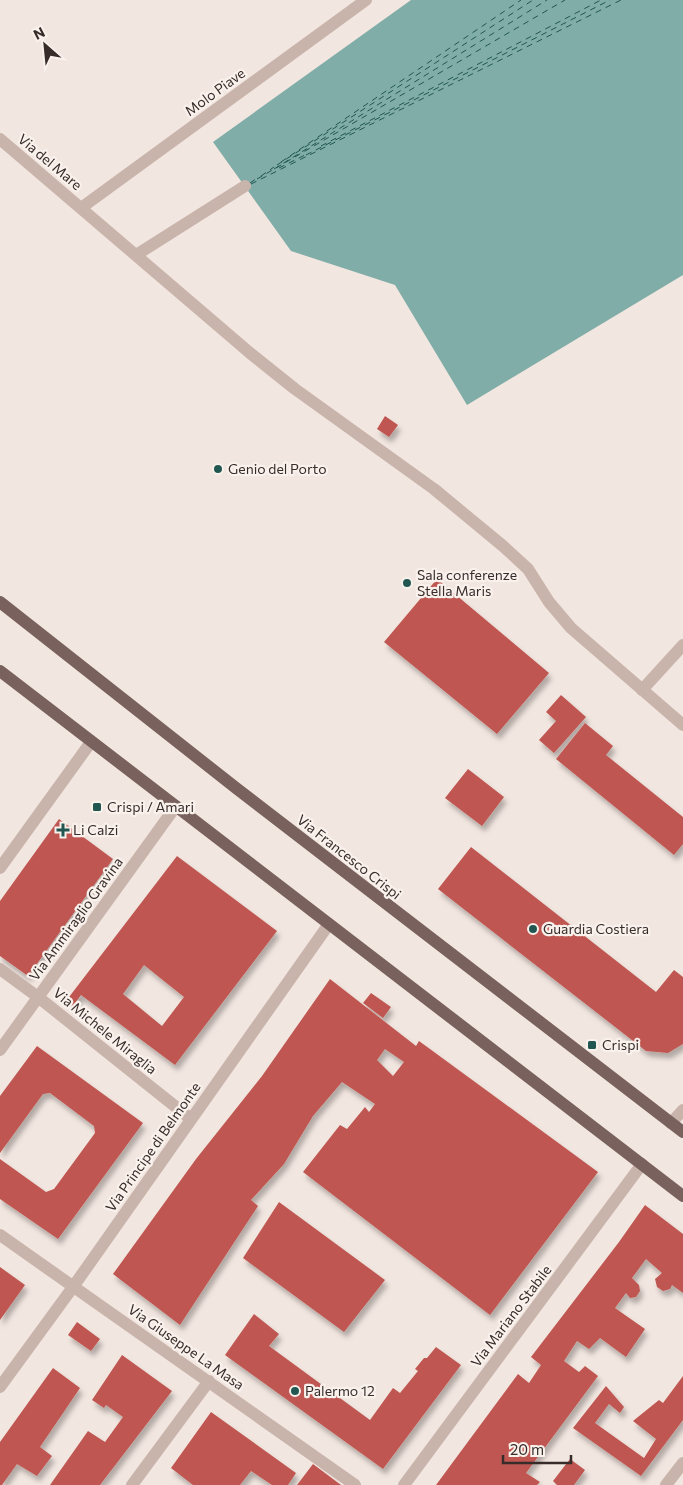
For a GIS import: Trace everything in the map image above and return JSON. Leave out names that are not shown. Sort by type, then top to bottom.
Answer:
[{"type":"main road","name":"Via Francesco Crispi","points":[[0,602],[267,812],[683,1132]]},
{"type":"main road","points":[[0,671],[683,1196]]},
{"type":"street","name":"Molo Piave","points":[[80,208],[366,0]]},
{"type":"street","name":"Via del Mare","points":[[0,139],[280,377],[434,489],[503,546],[528,569],[549,602],[571,628],[683,726]]},
{"type":"street","points":[[136,255],[245,186]]},
{"type":"street","points":[[642,690],[683,645]]},
{"type":"street","points":[[0,868],[91,742]]},
{"type":"street","name":"Via Ammiraglio Gravina","points":[[0,1050],[176,806]]},
{"type":"street","name":"Via Principe di Belmonte","points":[[0,1387],[73,1287],[329,924]]},
{"type":"street","name":"Via Michele Miraglia","points":[[0,969],[191,1119]]},
{"type":"street","points":[[671,1124],[683,1110]]},
{"type":"street","name":"Via Mariano Stabile","points":[[404,1485],[642,1164]]},
{"type":"street","name":"Via Giuseppe La Masa","points":[[0,1235],[355,1485]]},
{"type":"street","points":[[132,1485],[209,1381]]},
{"type":"street","points":[[666,1485],[683,1463]]},
{"type":"water","points":[[411,0],[683,0],[683,275],[467,405],[395,285],[291,251],[213,142]]},
{"type":"building","points":[[385,416],[398,425],[389,437],[377,429]]},
{"type":"building","points":[[437,579],[549,673],[497,734],[384,642]]},
{"type":"building","points":[[561,695],[586,717],[554,753],[539,740],[556,721],[546,712]]},
{"type":"building","points":[[585,723],[613,746],[606,755],[683,817],[683,844],[674,855],[556,759]]},
{"type":"building","points":[[468,769],[504,797],[482,826],[445,798]]},
{"type":"building","points":[[59,819],[113,859],[28,976],[0,956],[0,901]]},
{"type":"building","name":"Guardia Costiera","points":[[471,847],[656,992],[674,970],[683,977],[683,1044],[668,1053],[646,1051],[438,889]]},
{"type":"building","points":[[177,856],[277,931],[175,1065],[81,995],[73,1006],[66,1001]],"holes":[[[144,965],[184,997],[162,1026],[123,994]]]},
{"type":"building","points":[[330,979],[416,1046],[419,1041],[598,1172],[490,1315],[303,1172],[340,1125],[347,1129],[365,1107],[369,1112],[375,1104],[342,1082],[313,1116],[284,1164],[251,1200],[258,1206],[180,1325],[113,1274],[196,1159],[262,1076]],"holes":[[[385,1049],[404,1062],[393,1076],[377,1060]]]},
{"type":"building","points":[[371,993],[391,1007],[383,1018],[363,1003]]},
{"type":"building","points":[[37,1046],[143,1123],[58,1239],[0,1199],[0,1159],[46,1192],[54,1189],[95,1133],[94,1126],[50,1093],[43,1094],[0,1153],[0,1096]]},
{"type":"building","points":[[279,1202],[385,1280],[344,1332],[243,1258]]},
{"type":"building","points":[[645,1205],[683,1234],[683,1293],[672,1285],[670,1289],[663,1291],[657,1287],[655,1279],[662,1273],[646,1259],[632,1278],[639,1285],[640,1291],[636,1297],[630,1298],[626,1293],[615,1308],[645,1329],[626,1357],[600,1338],[589,1349],[577,1341],[564,1361],[579,1372],[585,1366],[598,1376],[526,1473],[540,1482],[537,1485],[436,1485],[518,1374],[529,1383],[541,1365],[531,1357]]},
{"type":"building","points":[[0,1267],[25,1285],[0,1320]]},
{"type":"building","points":[[254,1314],[279,1334],[269,1346],[370,1420],[393,1388],[400,1393],[418,1371],[415,1369],[436,1347],[461,1365],[383,1469],[225,1355]]},
{"type":"building","points":[[77,1322],[100,1339],[91,1351],[68,1335]]},
{"type":"building","points":[[122,1355],[172,1391],[100,1485],[50,1485],[88,1431],[105,1442],[123,1417],[106,1405],[104,1408],[92,1400]]},
{"type":"building","points":[[53,1368],[80,1388],[40,1447],[52,1456],[37,1476],[17,1464],[2,1485],[0,1485],[0,1442]]},
{"type":"building","points":[[683,1376],[683,1420],[641,1476],[573,1428],[606,1386],[624,1407],[620,1413],[609,1404],[595,1423],[644,1458],[656,1439],[633,1421],[659,1400],[663,1403]]},
{"type":"building","points":[[211,1412],[296,1473],[288,1485],[272,1485],[251,1471],[240,1485],[193,1485],[171,1468]]},
{"type":"building","points":[[570,1459],[585,1470],[574,1485],[557,1485],[553,1481]]},
{"type":"building","points":[[313,1464],[341,1485],[297,1485]]},
{"type":"ferry route","points":[[281,162],[521,0]]},
{"type":"ferry route","points":[[277,165],[533,0]]},
{"type":"ferry route","points":[[274,169],[547,0]]},
{"type":"ferry route","points":[[257,179],[565,0]]},
{"type":"ferry route","points":[[321,146],[601,0]]},
{"type":"ferry route","points":[[306,155],[610,0]]},
{"type":"ferry route","points":[[251,184],[621,0]]},
{"type":"ferry route","points":[[279,168],[307,154]]},
{"type":"ferry route","points":[[261,176],[274,167]]},
{"type":"ferry route","points":[[250,183],[259,177]]},
{"type":"place","name":"Genio del Porto","points":[[218,469]]},
{"type":"place","name":"Sala conferenze Stella Maris","points":[[407,583]]},
{"type":"place","name":"Crispi / Amari","points":[[97,807]]},
{"type":"place","name":"Li Calzi","points":[[63,830]]},
{"type":"place","name":"Guardia Costiera","points":[[533,929]]},
{"type":"place","name":"Crispi","points":[[592,1045]]},
{"type":"place","name":"Palermo 12","points":[[295,1391]]}]
